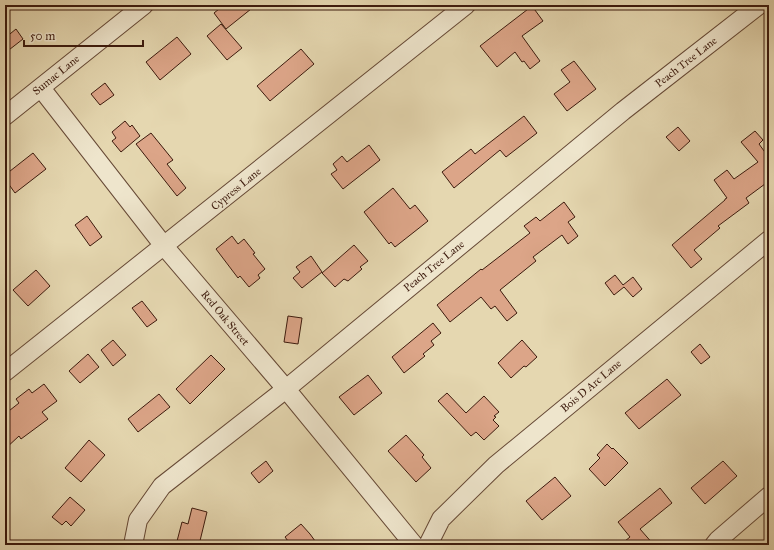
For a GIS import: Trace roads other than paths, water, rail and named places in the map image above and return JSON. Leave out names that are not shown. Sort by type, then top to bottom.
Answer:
[{"type":"street","name":"Sumac Lane","points":[[5,116],[144,5]]},
{"type":"street","name":"Cypress Lane","points":[[5,372],[466,5]]},
{"type":"street","name":"Peach Tree Lane","points":[[133,545],[138,520],[162,486],[286,389],[623,111],[759,5]]},
{"type":"street","name":"Red Oak Street","points":[[41,88],[164,246],[286,389],[414,545]]},
{"type":"street","name":"Bois D Arc Lane","points":[[428,545],[441,519],[496,465],[769,240]]},
{"type":"street","points":[[714,545],[769,496]]}]
